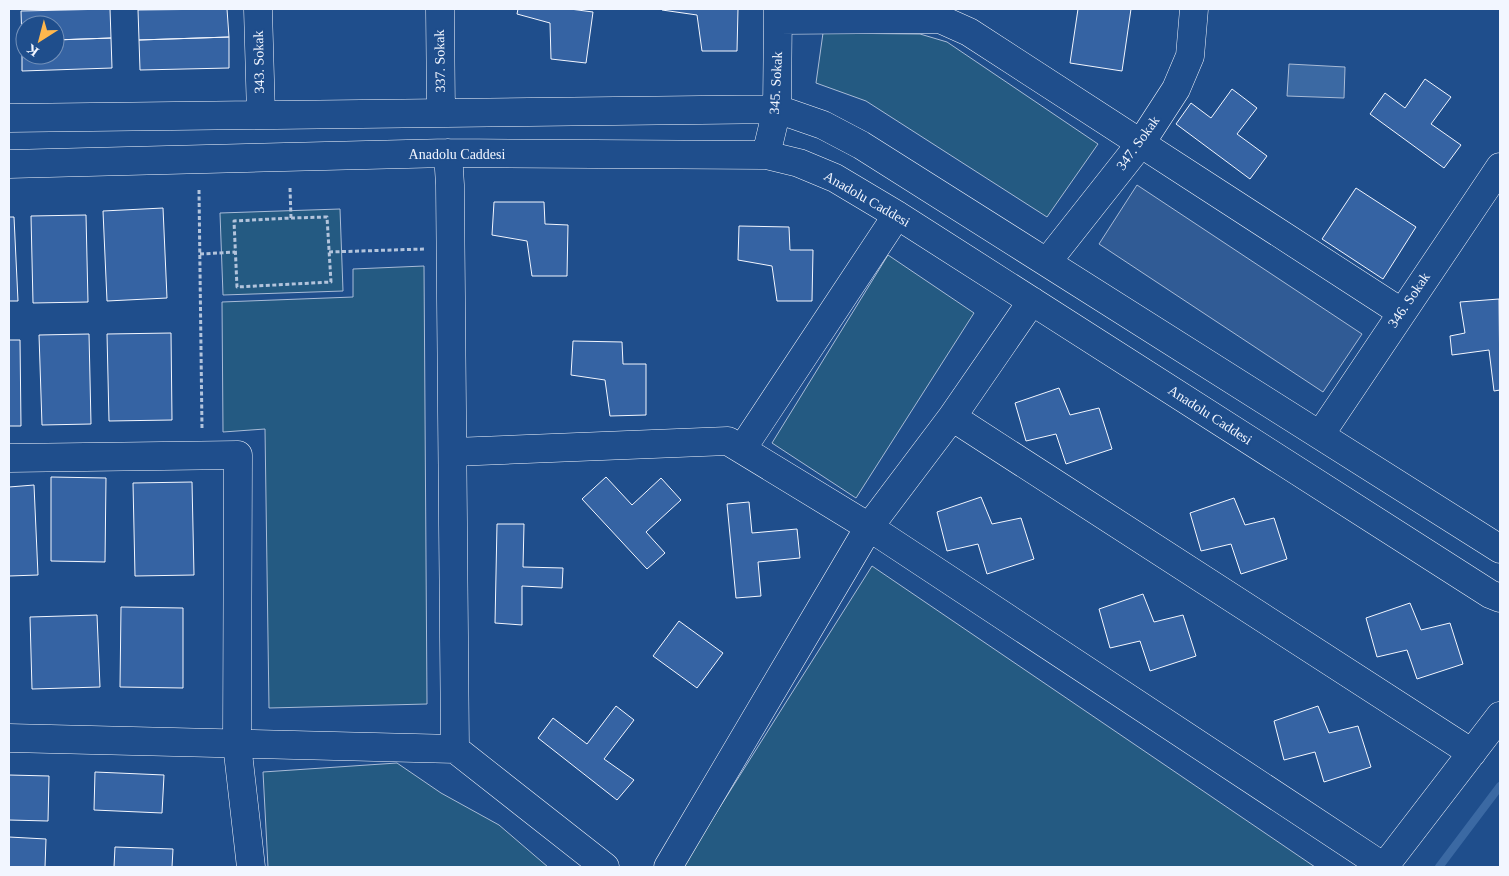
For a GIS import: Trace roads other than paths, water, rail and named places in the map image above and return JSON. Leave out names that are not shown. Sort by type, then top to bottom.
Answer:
[{"type":"street","name":"343. Sokak","points":[[258,9],[260,115]]},
{"type":"street","name":"337. Sokak","points":[[440,9],[441,113]]},
{"type":"street","name":"347. Sokak","points":[[1047,262],[1141,143],[1176,89],[1190,56],[1194,9]]},
{"type":"street","points":[[778,14],[940,19],[969,32],[1401,312]]},
{"type":"street","name":"345. Sokak","points":[[766,155],[777,109],[778,14]]},
{"type":"street","points":[[9,118],[777,109],[823,126],[861,145],[1500,549]]},
{"type":"street","points":[[448,153],[450,185],[455,749]]},
{"type":"street","name":"Anadolu Caddesi","points":[[9,164],[448,153],[766,155],[799,163],[834,178],[897,215],[1490,594],[1500,598]]},
{"type":"street","name":"346. Sokak","points":[[1320,435],[1500,167]]},
{"type":"street","points":[[742,449],[897,215]]},
{"type":"street","points":[[668,867],[869,528],[952,417],[1032,301]]},
{"type":"street","points":[[952,417],[1472,753]]},
{"type":"street","points":[[452,452],[728,440],[869,528],[1384,867],[1500,716]]},
{"type":"street","points":[[9,458],[238,455],[237,744],[251,867]]},
{"type":"street","points":[[9,738],[455,749],[605,867]]},
{"type":"waterway","points":[[1439,867],[1500,786]]}]
